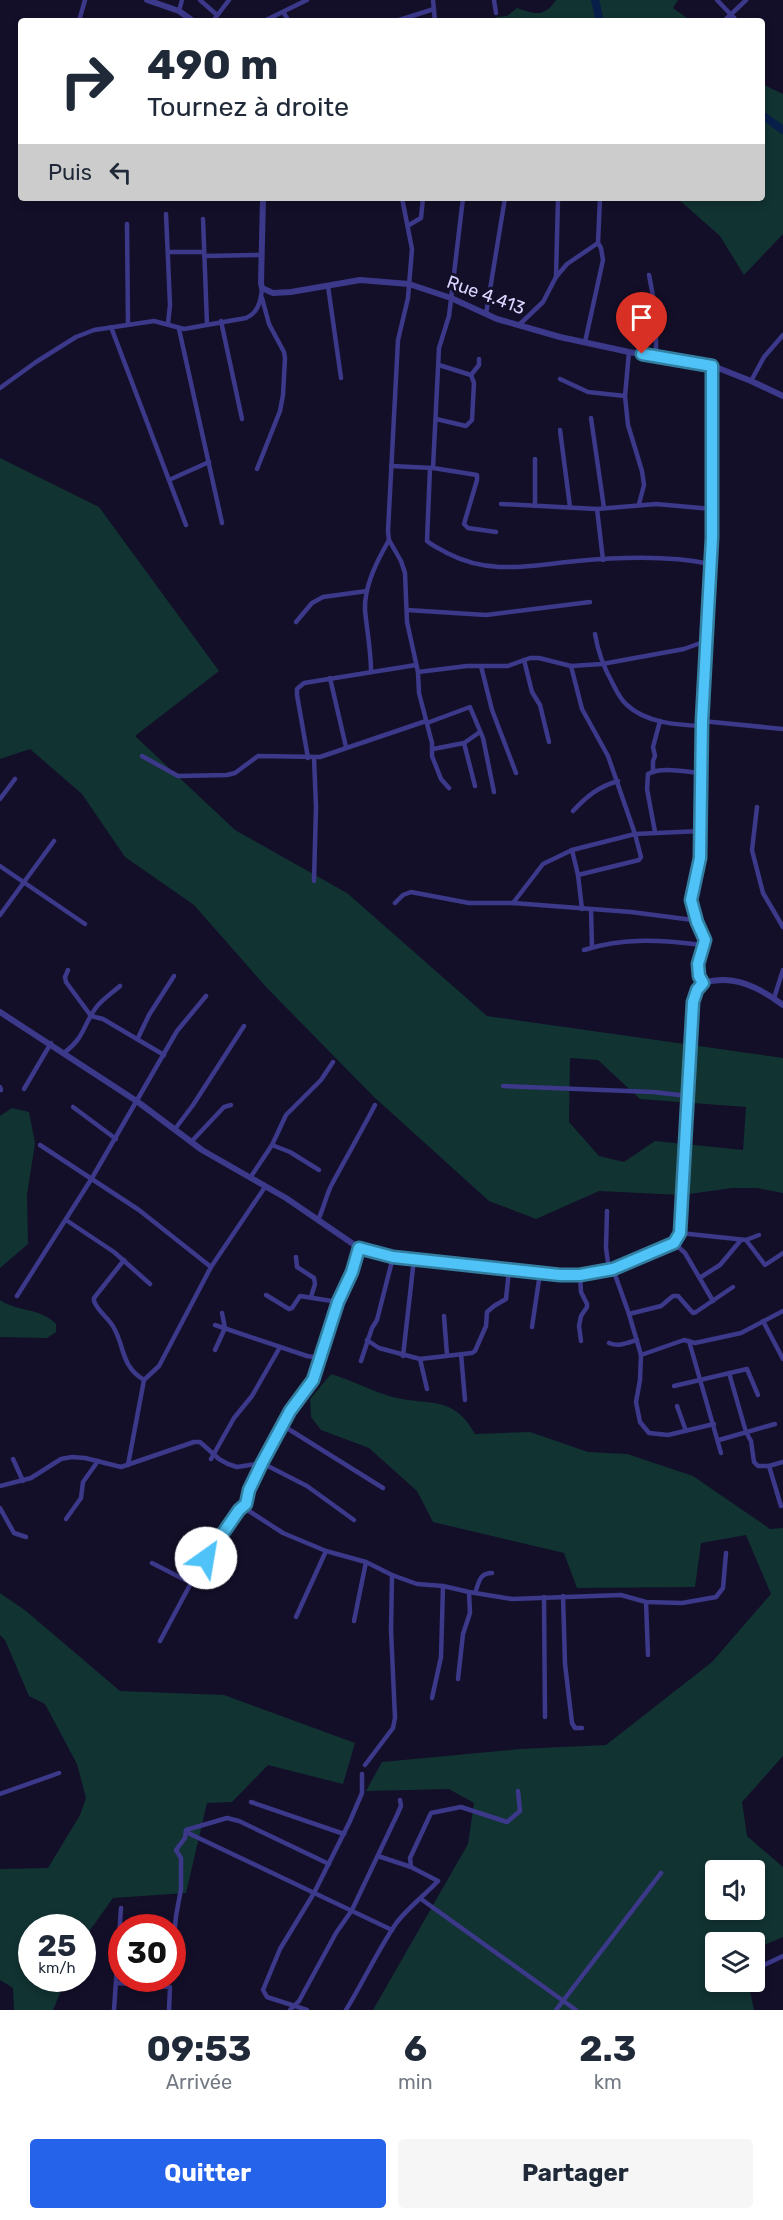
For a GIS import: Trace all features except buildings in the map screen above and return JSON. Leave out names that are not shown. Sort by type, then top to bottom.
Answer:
[{"type":"street","points":[[80,18],[85,0]]},
{"type":"street","points":[[147,0],[179,11],[189,18]]},
{"type":"street","points":[[179,11],[182,0]]},
{"type":"street","points":[[200,0],[217,15]]},
{"type":"street","points":[[215,18],[229,0]]},
{"type":"street","points":[[270,18],[307,0]]},
{"type":"street","points":[[433,0],[435,18]]},
{"type":"street","points":[[494,0],[496,13]]},
{"type":"street","points":[[717,0],[734,18]]},
{"type":"street","points":[[727,18],[746,0]]},
{"type":"street","points":[[406,18],[434,9]]},
{"type":"street","points":[[283,12],[287,18]]},
{"type":"street","points":[[0,388],[76,337],[94,330],[154,321],[179,329],[250,316],[258,306],[261,292],[263,201]]},
{"type":"street","points":[[403,201],[412,249],[409,285],[398,340],[387,517],[389,540],[404,566],[407,610],[418,672],[419,693],[433,749],[432,756],[441,779],[449,788]]},
{"type":"street","points":[[409,225],[421,218],[423,201]]},
{"type":"street","points":[[463,201],[449,316],[439,348],[427,541],[456,558],[488,567],[542,566],[577,561],[652,558],[690,560],[711,564]]},
{"type":"street","points":[[486,314],[505,201]]},
{"type":"street","points":[[556,277],[558,201]]},
{"type":"street","points":[[585,342],[603,260],[598,243],[600,201]]},
{"type":"street","points":[[166,214],[170,305],[168,324]]},
{"type":"street","points":[[203,219],[207,324]]},
{"type":"street","points":[[127,224],[128,324]]},
{"type":"street","points":[[520,324],[543,302],[556,277],[567,264],[598,243]]},
{"type":"street","points":[[168,252],[261,255]]},
{"type":"street","points":[[650,275],[656,312],[656,355]]},
{"type":"street","name":"Rue 4.413","points":[[261,292],[280,293],[328,286],[349,280],[409,285],[451,298],[486,314],[585,342],[712,366],[783,396]]},
{"type":"street","points":[[328,286],[341,378]]},
{"type":"street","points":[[257,469],[280,411],[285,358],[269,324],[261,292]]},
{"type":"street","points":[[221,321],[242,420]]},
{"type":"street","points":[[111,327],[186,525]]},
{"type":"street","points":[[179,329],[222,523]]},
{"type":"street","points":[[751,381],[764,357],[783,335]]},
{"type":"street","points":[[629,352],[625,396],[628,425],[644,485],[639,504]]},
{"type":"street","points":[[471,375],[479,365],[479,359]]},
{"type":"street","points":[[439,366],[471,375]]},
{"type":"street","points":[[703,983],[699,976],[698,964],[704,935],[697,922],[691,900],[700,858],[702,723],[711,564],[712,366]]},
{"type":"street","points":[[436,419],[463,425],[471,423],[474,383],[471,375]]},
{"type":"street","points":[[560,379],[588,392],[625,396]]},
{"type":"street","points":[[591,418],[604,508]]},
{"type":"street","points":[[560,430],[570,507]]},
{"type":"street","points":[[535,459],[535,506]]},
{"type":"street","points":[[169,480],[209,462]]},
{"type":"street","points":[[391,466],[431,468],[477,475],[464,524],[468,528],[496,532]]},
{"type":"street","points":[[501,504],[604,508],[639,504],[712,509]]},
{"type":"street","points":[[597,508],[603,560]]},
{"type":"street","points":[[371,671],[365,608],[367,591],[381,553],[389,540]]},
{"type":"street","points":[[296,622],[312,603],[323,597],[367,591]]},
{"type":"street","points":[[407,610],[486,615],[590,602]]},
{"type":"street","points":[[595,634],[602,664],[625,704],[636,712],[677,725],[702,723],[783,729]]},
{"type":"street","points":[[418,672],[467,666],[508,666],[524,660],[539,658],[572,666],[602,664],[684,649],[706,641]]},
{"type":"street","points":[[524,660],[532,692],[540,705],[549,742]]},
{"type":"street","points":[[308,758],[297,690],[304,682],[416,665]]},
{"type":"street","points":[[481,666],[492,710],[516,773]]},
{"type":"street","points":[[572,666],[582,709],[591,728],[602,743],[618,781],[641,857],[639,860],[578,875]]},
{"type":"street","points":[[330,678],[346,747]]},
{"type":"street","points":[[142,756],[171,773],[184,777],[232,774],[262,755],[314,758],[470,707],[480,732],[494,792]]},
{"type":"street","points":[[655,832],[646,778],[653,771],[655,756],[653,747],[660,721]]},
{"type":"street","points":[[433,749],[464,743],[480,732]]},
{"type":"street","points":[[464,743],[475,786]]},
{"type":"street","points":[[314,758],[316,807],[314,881]]},
{"type":"street","points":[[653,771],[701,773]]},
{"type":"street","points":[[0,799],[15,779]]},
{"type":"street","points":[[573,811],[588,794],[601,786],[618,781]]},
{"type":"street","points":[[758,807],[752,850],[763,893],[783,927]]},
{"type":"street","points":[[513,903],[543,864],[572,850],[635,834],[701,831]]},
{"type":"street","points":[[0,915],[54,841]]},
{"type":"street","points":[[572,850],[582,909]]},
{"type":"street","points":[[0,866],[85,924]]},
{"type":"street","points":[[395,903],[403,895],[411,892],[470,903],[513,903],[659,915],[697,922]]},
{"type":"street","points":[[591,910],[592,947]]},
{"type":"street","points":[[584,950],[651,939],[703,945]]},
{"type":"street","points":[[68,970],[65,977],[66,982],[91,1016],[103,1018],[164,1054]]},
{"type":"street","points":[[774,998],[783,970]]},
{"type":"street","points":[[138,1038],[149,1015],[174,976]]},
{"type":"street","points":[[0,1012],[138,1101],[221,1162],[318,1220],[359,1248],[393,1257],[540,1273],[580,1275],[611,1269],[674,1243],[680,1233],[693,1002],[697,990],[703,983],[725,979],[738,980],[783,1005]]},
{"type":"street","points":[[65,1052],[75,1045],[96,1006],[120,986]]},
{"type":"street","points":[[17,1296],[116,1139],[182,1024],[206,996]]},
{"type":"street","points":[[175,1129],[244,1026]]},
{"type":"street","points":[[24,1089],[51,1043]]},
{"type":"street","points":[[250,1178],[272,1145],[286,1115],[321,1080],[333,1062]]},
{"type":"street","points":[[503,1086],[653,1092],[688,1096]]},
{"type":"street","points":[[192,1141],[224,1107],[231,1105]]},
{"type":"street","points":[[318,1220],[325,1207],[331,1185],[375,1105]]},
{"type":"street","points":[[73,1107],[116,1139]]},
{"type":"street","points":[[40,1145],[139,1210],[211,1268]]},
{"type":"street","points":[[272,1145],[290,1152],[319,1170]]},
{"type":"street","points":[[128,1465],[144,1380],[159,1366],[211,1268],[265,1187]]},
{"type":"street","points":[[607,1211],[606,1248],[611,1269],[630,1314],[641,1355],[636,1402],[640,1422],[649,1433],[668,1435],[714,1424]]},
{"type":"street","points":[[66,1220],[124,1260],[150,1284]]},
{"type":"street","points":[[680,1233],[744,1240],[759,1235]]},
{"type":"street","points":[[744,1240],[765,1265],[783,1253]]},
{"type":"street","points":[[701,1277],[720,1264],[744,1240]]},
{"type":"street","points":[[674,1243],[685,1253],[713,1301]]},
{"type":"street","points":[[359,1248],[352,1272],[338,1302],[313,1380],[282,1425],[262,1463],[249,1490],[246,1504],[249,1511],[283,1533],[326,1551],[366,1562],[417,1584],[443,1586],[512,1599],[621,1595],[646,1602],[682,1603],[716,1597],[723,1588],[726,1553]]},
{"type":"street","points":[[296,1257],[297,1267],[314,1278],[311,1297]]},
{"type":"street","points":[[362,1361],[393,1257]]},
{"type":"street","points":[[403,1356],[414,1259]]},
{"type":"street","points":[[124,1260],[94,1298],[94,1302],[115,1328],[126,1361],[132,1370],[144,1380]]},
{"type":"street","points":[[368,1340],[379,1348],[420,1359],[475,1351],[486,1326],[487,1312],[506,1299],[509,1270]]},
{"type":"street","points":[[532,1327],[540,1273]]},
{"type":"street","points":[[580,1275],[581,1292],[587,1304],[579,1326],[581,1341]]},
{"type":"street","points":[[630,1314],[661,1306],[673,1296],[678,1296],[693,1313],[733,1287]]},
{"type":"street","points":[[266,1295],[289,1309],[300,1296],[338,1302]]},
{"type":"street","points":[[641,1355],[684,1340],[695,1343],[741,1333],[783,1311]]},
{"type":"street","points":[[215,1350],[225,1329],[222,1313]]},
{"type":"street","points":[[444,1316],[447,1355]]},
{"type":"street","points":[[763,1321],[783,1359]]},
{"type":"street","points":[[215,1325],[307,1356],[320,1358]]},
{"type":"street","points":[[609,1343],[621,1345],[637,1340]]},
{"type":"street","points":[[689,1341],[721,1453]]},
{"type":"street","points":[[212,1456],[234,1418],[267,1373],[280,1347]]},
{"type":"street","points":[[461,1354],[465,1400]]},
{"type":"street","points":[[420,1359],[427,1389]]},
{"type":"street","points":[[674,1386],[744,1370],[749,1371],[758,1395]]},
{"type":"street","points":[[729,1373],[746,1432],[751,1441],[754,1462],[758,1466],[783,1462]]},
{"type":"street","points":[[677,1406],[686,1431]]},
{"type":"street","points":[[719,1440],[775,1424]]},
{"type":"street","points":[[282,1425],[383,1488]]},
{"type":"street","points":[[0,1485],[23,1480],[62,1458],[72,1456],[122,1467],[194,1442],[205,1445],[212,1456],[237,1467],[262,1463],[307,1486],[354,1520]]},
{"type":"street","points":[[13,1459],[23,1480]]},
{"type":"street","points":[[66,1519],[81,1498],[83,1482],[98,1461]]},
{"type":"street","points":[[769,1466],[781,1506]]},
{"type":"street","points":[[160,1641],[218,1539],[246,1504]]},
{"type":"street","points":[[0,1508],[14,1533],[26,1537]]},
{"type":"street","points":[[296,1617],[326,1551]]},
{"type":"street","points":[[354,1621],[366,1562]]},
{"type":"street","points":[[152,1563],[191,1583]]},
{"type":"street","points":[[458,1679],[463,1634],[470,1613],[472,1593],[482,1575],[492,1573]]},
{"type":"street","points":[[365,1765],[393,1728],[395,1718],[391,1630],[392,1575]]},
{"type":"street","points":[[432,1698],[441,1657],[443,1586]]},
{"type":"street","points":[[563,1596],[565,1664],[572,1724],[575,1728],[582,1728]]},
{"type":"street","points":[[543,1597],[545,1717]]},
{"type":"street","points":[[646,1602],[648,1655]]},
{"type":"street","points":[[0,1794],[59,1773]]},
{"type":"street","points":[[307,2010],[267,1997],[263,1990],[280,1949],[314,1893],[344,1834],[362,1793],[362,1773]]},
{"type":"street","points":[[411,1868],[410,1858],[431,1813],[461,1807],[507,1822],[520,1811],[518,1791]]},
{"type":"street","points":[[290,2010],[352,1910],[401,1806],[400,1800]]},
{"type":"street","points":[[251,1802],[344,1834]]},
{"type":"street","points":[[176,1914],[181,1889],[181,1858],[176,1850],[186,1830],[226,1818],[239,1821],[329,1864]]},
{"type":"street","points":[[186,1832],[392,1930]]},
{"type":"street","points":[[346,2010],[392,1930],[407,1910],[438,1881],[378,1856]]},
{"type":"street","points":[[556,2010],[661,1873]]},
{"type":"street","points":[[421,1899],[576,2010]]},
{"type":"street","points":[[121,1908],[121,1914]]},
{"type":"street","points":[[765,1965],[783,1956]]},
{"type":"street","points":[[114,2010],[116,1992]]},
{"type":"street","points":[[169,2010],[170,1992]]},
{"type":"green space","points":[[556,0],[678,0],[673,8],[687,18],[496,18],[507,16],[517,8],[538,13],[552,6]]},
{"type":"green space","points":[[765,85],[783,94],[783,234],[744,275],[720,236],[680,201],[765,201]]},
{"type":"green space","points":[[0,458],[99,507],[219,671],[135,736],[235,830],[347,893],[487,1016],[783,1058],[783,1193],[757,1188],[732,1188],[682,1195],[599,1191],[536,1219],[489,1201],[374,1097],[267,988],[194,905],[125,857],[82,794],[30,749],[0,759]],"holes":[[[570,1058],[598,1060],[640,1099],[746,1107],[743,1150],[655,1141],[624,1162],[599,1156],[569,1122]]]},
{"type":"green space","points":[[12,1108],[29,1112],[35,1143],[27,1195],[28,1244],[0,1268],[0,1116]]},
{"type":"green space","points":[[0,1300],[49,1319],[56,1324],[56,1332],[47,1338],[0,1337]]},
{"type":"green space","points":[[331,1374],[389,1396],[448,1407],[458,1412],[467,1421],[475,1434],[530,1432],[588,1452],[627,1454],[693,1476],[770,1529],[783,1528],[783,1756],[742,1802],[747,1836],[783,1867],[783,1937],[765,1945],[765,1932],[705,1932],[705,1992],[750,1992],[754,2010],[373,2010],[468,1844],[474,1803],[449,1789],[366,1791],[382,1762],[520,1749],[606,1745],[712,1662],[771,1594],[746,1535],[701,1543],[695,1587],[577,1588],[564,1553],[433,1522],[417,1491],[369,1448],[321,1430],[311,1417],[310,1399]]},
{"type":"green space","points":[[0,1593],[26,1611],[120,1691],[224,1695],[355,1743],[343,1784],[268,1765],[232,1802],[207,1803],[186,1893],[113,1898],[96,1922],[96,1914],[18,1914],[18,1992],[61,1992],[53,2010],[14,2010],[13,1988],[0,1980],[0,1869],[48,1868],[80,1815],[86,1798],[77,1764],[45,1704],[29,1696],[5,1640],[0,1635]]},
{"type":"waterway","points":[[595,0],[599,18]]},
{"type":"waterway","points":[[765,117],[783,130]]},
{"type":"route","points":[[206,1558],[239,1510],[246,1504],[249,1490],[290,1411],[313,1380],[338,1302],[352,1272],[359,1248],[393,1257],[560,1275],[580,1275],[613,1269],[674,1243],[680,1233],[693,1002],[697,990],[703,983],[699,976],[698,964],[705,940],[691,900],[697,881],[700,858],[702,721],[712,538],[712,366],[642,354]]}]
